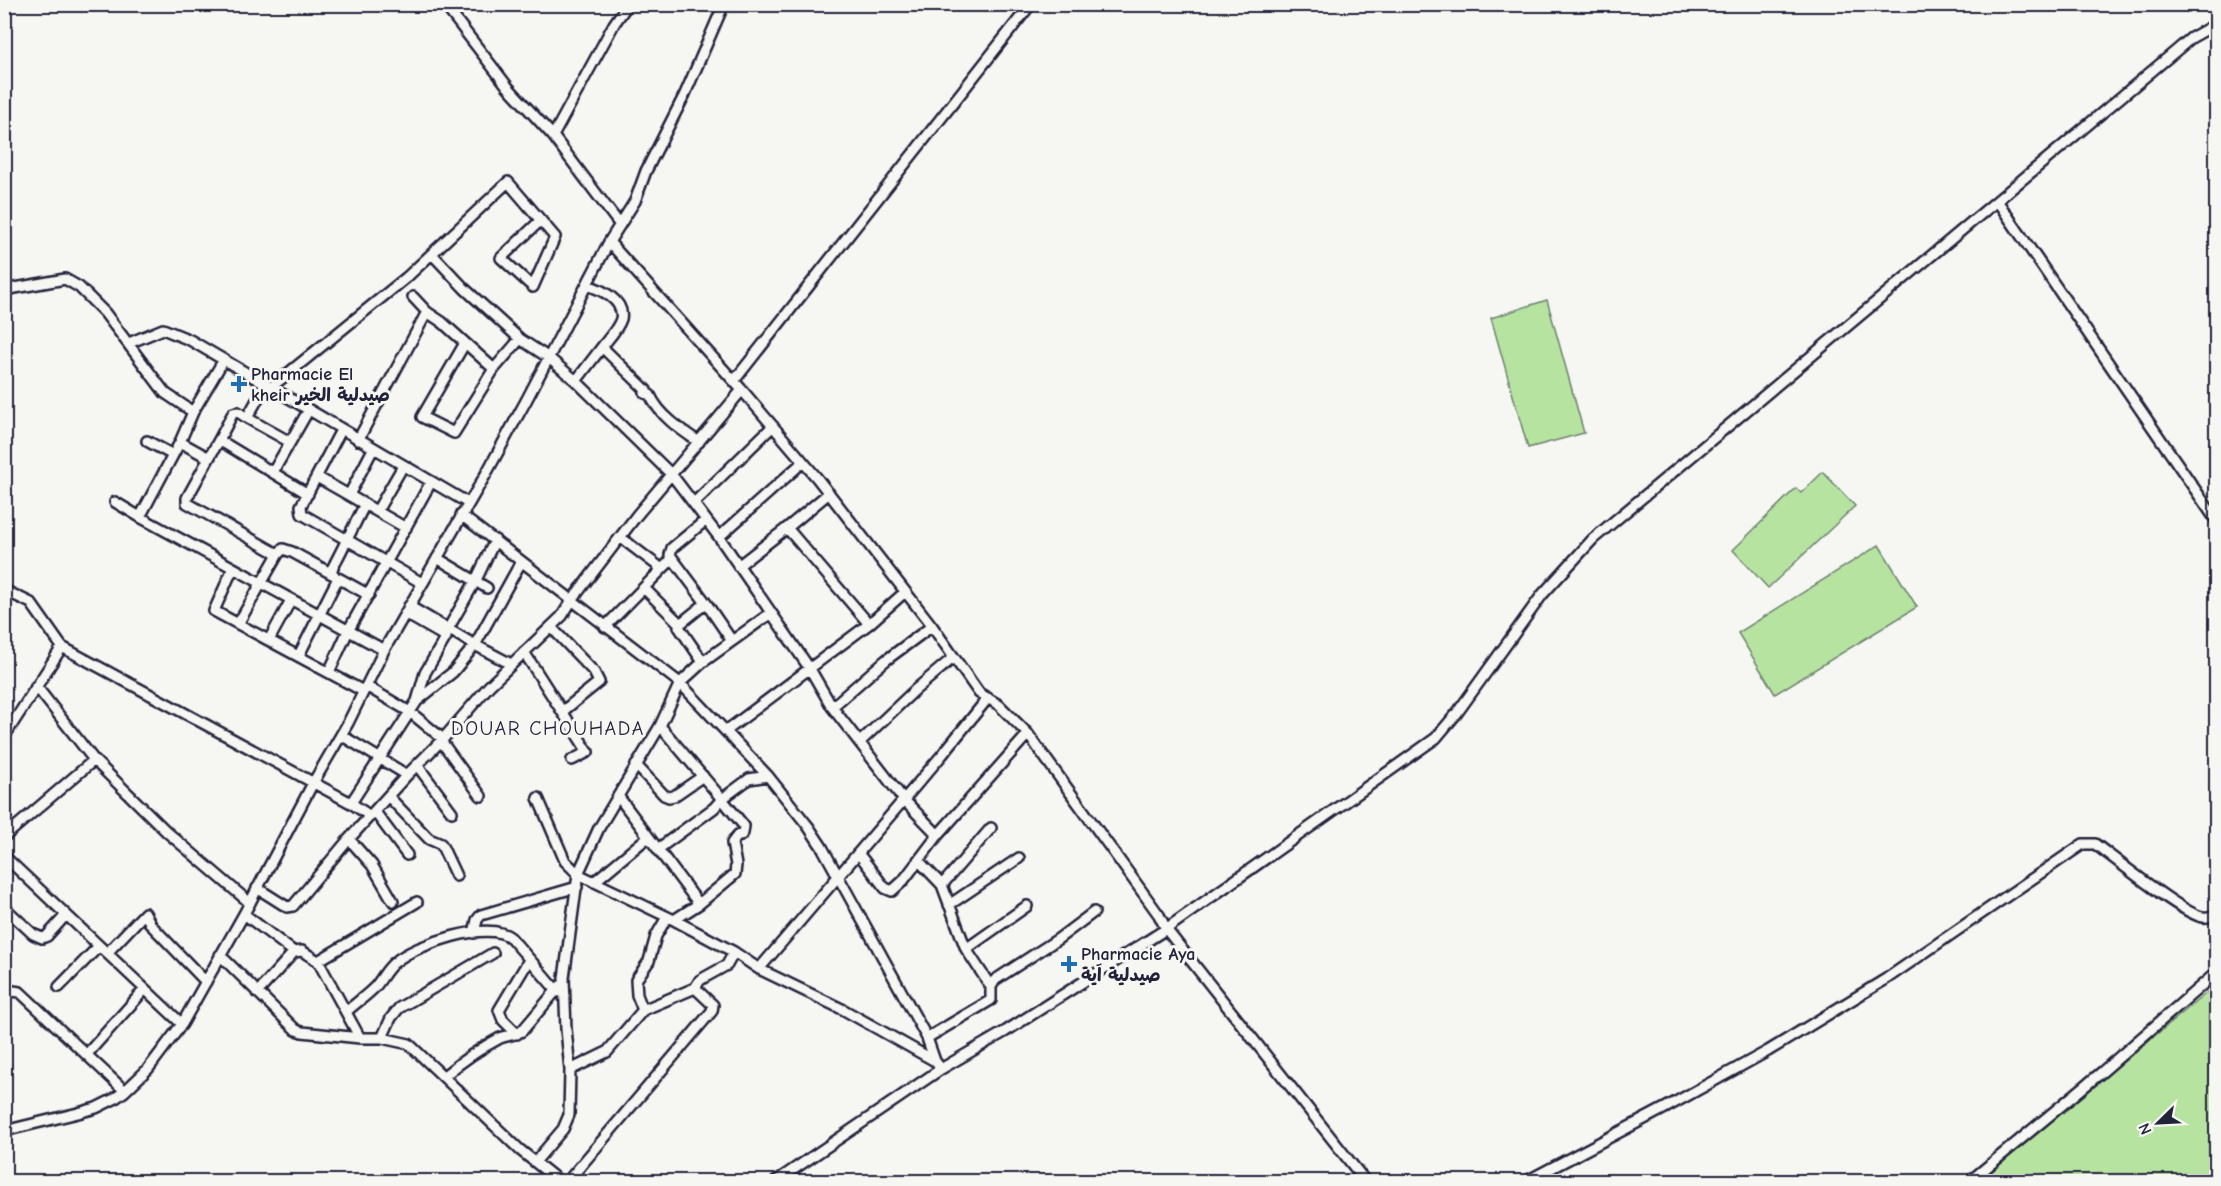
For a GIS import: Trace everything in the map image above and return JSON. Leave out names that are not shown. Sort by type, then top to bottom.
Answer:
[{"type":"street","points":[[444,4],[508,87],[553,136],[620,225]]},
{"type":"street","points":[[553,136],[614,24],[628,4]]},
{"type":"street","points":[[4,1131],[87,1111],[125,1091],[148,1069],[182,1024],[341,735],[384,650],[549,358],[609,242],[635,201],[646,171],[685,94],[724,4]]},
{"type":"street","points":[[734,381],[1031,4]]},
{"type":"street","points":[[775,1182],[938,1065],[1006,1031],[1166,929],[1441,734],[1542,595],[1593,539],[2191,38],[2217,24]]},
{"type":"street","points":[[248,418],[267,387],[432,254],[508,182],[540,219],[555,237],[532,287],[501,258],[540,219]]},
{"type":"street","points":[[2000,199],[2217,520]]},
{"type":"street","points":[[609,242],[742,390],[829,493],[932,626],[979,693],[999,705],[1028,734],[1159,915],[1166,929],[1366,1182]]},
{"type":"street","points":[[432,254],[465,289],[520,339],[549,358],[576,381],[672,476],[719,537],[810,669],[832,706],[903,800],[939,835]]},
{"type":"street","points":[[4,290],[65,279],[79,287],[105,313],[165,393],[193,412]]},
{"type":"street","points":[[576,381],[603,347],[621,318],[621,311],[612,298],[597,288],[586,285]]},
{"type":"street","points":[[413,297],[427,312],[494,369]]},
{"type":"street","points":[[358,440],[427,312]]},
{"type":"street","points":[[129,343],[163,329],[190,340],[468,503]]},
{"type":"street","points":[[465,343],[422,417],[454,433],[494,369],[520,339]]},
{"type":"street","points":[[603,347],[646,390],[645,393],[650,395],[656,406],[699,442]]},
{"type":"street","points":[[140,517],[180,442],[193,412],[223,361]]},
{"type":"street","points":[[257,888],[287,907],[293,906],[349,838],[407,774],[442,740],[489,686],[562,616],[620,537],[742,390]]},
{"type":"street","points":[[273,472],[308,411]]},
{"type":"street","points":[[278,554],[188,504],[187,498],[233,413],[238,412],[290,442]]},
{"type":"street","points":[[694,503],[773,426]]},
{"type":"street","points":[[341,430],[301,506],[302,514],[422,583]]},
{"type":"street","points":[[219,440],[308,494]]},
{"type":"street","points":[[147,441],[173,454]]},
{"type":"street","points":[[180,442],[209,458]]},
{"type":"street","points":[[349,495],[373,448]]},
{"type":"street","points":[[719,537],[803,462]]},
{"type":"street","points":[[377,512],[403,466]]},
{"type":"street","points":[[317,477],[406,528]]},
{"type":"street","points":[[329,672],[348,631],[431,482]]},
{"type":"street","points":[[738,566],[829,493]]},
{"type":"street","points":[[115,502],[384,650]]},
{"type":"street","points":[[299,655],[319,615],[347,540],[365,504]]},
{"type":"street","points":[[461,515],[680,683],[768,776],[816,837],[927,1038],[938,1065]]},
{"type":"street","points":[[706,520],[672,548],[670,555],[732,641]]},
{"type":"street","points":[[787,528],[869,624]]},
{"type":"street","points":[[620,537],[662,569]]},
{"type":"street","points":[[351,803],[417,701],[427,668],[495,540]]},
{"type":"street","points":[[238,624],[283,549],[369,595]]},
{"type":"street","points":[[437,558],[476,579],[487,588]]},
{"type":"street","points":[[605,627],[672,559]]},
{"type":"street","points":[[417,701],[453,672],[475,645],[521,562]]},
{"type":"street","points":[[233,568],[214,611],[410,712],[442,740],[481,796]]},
{"type":"street","points":[[644,588],[680,624],[680,629],[703,662]]},
{"type":"street","points":[[4,590],[31,603],[62,647],[373,814],[407,855]]},
{"type":"street","points":[[726,731],[869,624],[906,592]]},
{"type":"street","points":[[269,640],[291,600]]},
{"type":"street","points":[[680,624],[706,603]]},
{"type":"street","points":[[408,610],[447,633],[511,664]]},
{"type":"street","points":[[535,1162],[566,1122],[570,1107],[564,978],[578,874],[599,828],[660,726],[680,683],[703,662],[771,613]]},
{"type":"street","points":[[832,706],[886,660],[932,626]]},
{"type":"street","points":[[551,627],[594,672],[599,682],[563,711]]},
{"type":"street","points":[[4,737],[62,647]]},
{"type":"street","points":[[524,652],[588,752],[572,760]]},
{"type":"street","points":[[860,742],[954,657]]},
{"type":"street","points":[[36,686],[94,760],[167,832],[250,903]]},
{"type":"street","points":[[759,969],[988,698]]},
{"type":"street","points":[[643,1010],[637,995],[636,980],[649,961],[656,936],[671,919],[699,904],[731,878],[736,870],[732,843],[738,835],[743,833],[744,826],[660,726]]},
{"type":"street","points":[[858,853],[890,891],[898,886],[939,835],[1028,734]]},
{"type":"street","points":[[341,735],[407,774]]},
{"type":"street","points":[[4,837],[94,760]]},
{"type":"street","points":[[417,765],[452,812]]},
{"type":"street","points":[[636,765],[669,798],[704,777]]},
{"type":"street","points":[[658,849],[749,779],[768,776]]},
{"type":"street","points":[[388,796],[429,839],[441,844],[456,876]]},
{"type":"street","points":[[618,796],[699,904]]},
{"type":"street","points":[[538,798],[565,861],[578,874],[671,919],[734,952],[759,969],[844,1010],[938,1065]]},
{"type":"street","points":[[942,885],[991,828]]},
{"type":"street","points":[[594,882],[648,837]]},
{"type":"street","points":[[349,838],[372,865],[393,901]]},
{"type":"street","points":[[1525,1182],[1767,1052],[1886,979],[2084,844],[2095,844],[2194,915],[2203,917],[2217,915]]},
{"type":"street","points":[[4,856],[182,1024]]},
{"type":"street","points":[[949,904],[1019,858]]},
{"type":"street","points":[[918,860],[942,885],[966,949],[991,987]]},
{"type":"street","points":[[474,933],[477,920],[481,915],[577,887]]},
{"type":"street","points":[[318,961],[417,902]]},
{"type":"street","points":[[966,949],[1027,906]]},
{"type":"street","points":[[4,907],[33,934],[42,938],[47,936],[66,915]]},
{"type":"street","points":[[927,1038],[990,1000],[991,987],[995,980],[1058,939],[1094,912]]},
{"type":"street","points":[[107,953],[145,913],[151,925],[206,982]]},
{"type":"street","points":[[244,914],[294,952]]},
{"type":"street","points":[[347,1011],[375,986],[392,964],[407,953],[454,935],[492,930],[502,932],[511,938],[558,992]]},
{"type":"street","points":[[59,987],[99,946]]},
{"type":"street","points":[[257,993],[294,952],[300,950],[318,961],[360,1038]]},
{"type":"street","points":[[570,1070],[607,1052],[643,1010],[695,988],[700,980],[727,965],[734,952]]},
{"type":"street","points":[[382,1038],[391,1018],[399,1008],[493,953]]},
{"type":"street","points":[[220,955],[296,1030],[360,1038],[382,1038],[409,1044],[512,1143],[560,1182]]},
{"type":"street","points":[[517,1034],[500,1017],[499,1010],[529,960]]},
{"type":"street","points":[[1969,1182],[2217,974]]},
{"type":"street","points":[[444,1076],[467,1056],[503,1037],[517,1034],[558,992],[564,978]]},
{"type":"street","points":[[567,1182],[711,1011],[713,1005],[695,988]]},
{"type":"street","points":[[87,1054],[145,989]]},
{"type":"street","points":[[4,996],[13,991],[20,992],[125,1091]]},
{"type":"green space","points":[[1547,300],[1584,433],[1528,448],[1491,318]]},
{"type":"green space","points":[[1823,472],[1855,506],[1768,588],[1733,550],[1796,488],[1801,493]]},
{"type":"green space","points":[[1879,545],[1917,607],[1775,694],[1738,633]]},
{"type":"green space","points":[[2216,985],[2216,1181],[1980,1181]]},
{"type":"place","name":"Pharmacie El kheir صيدلية الخير","points":[[239,384]]},
{"type":"place","name":"Pharmacie Aya صيدلية اَية","points":[[1069,964]]},
{"type":"district","name":"DOUAR CHOUHADA","points":[[548,728]]}]
